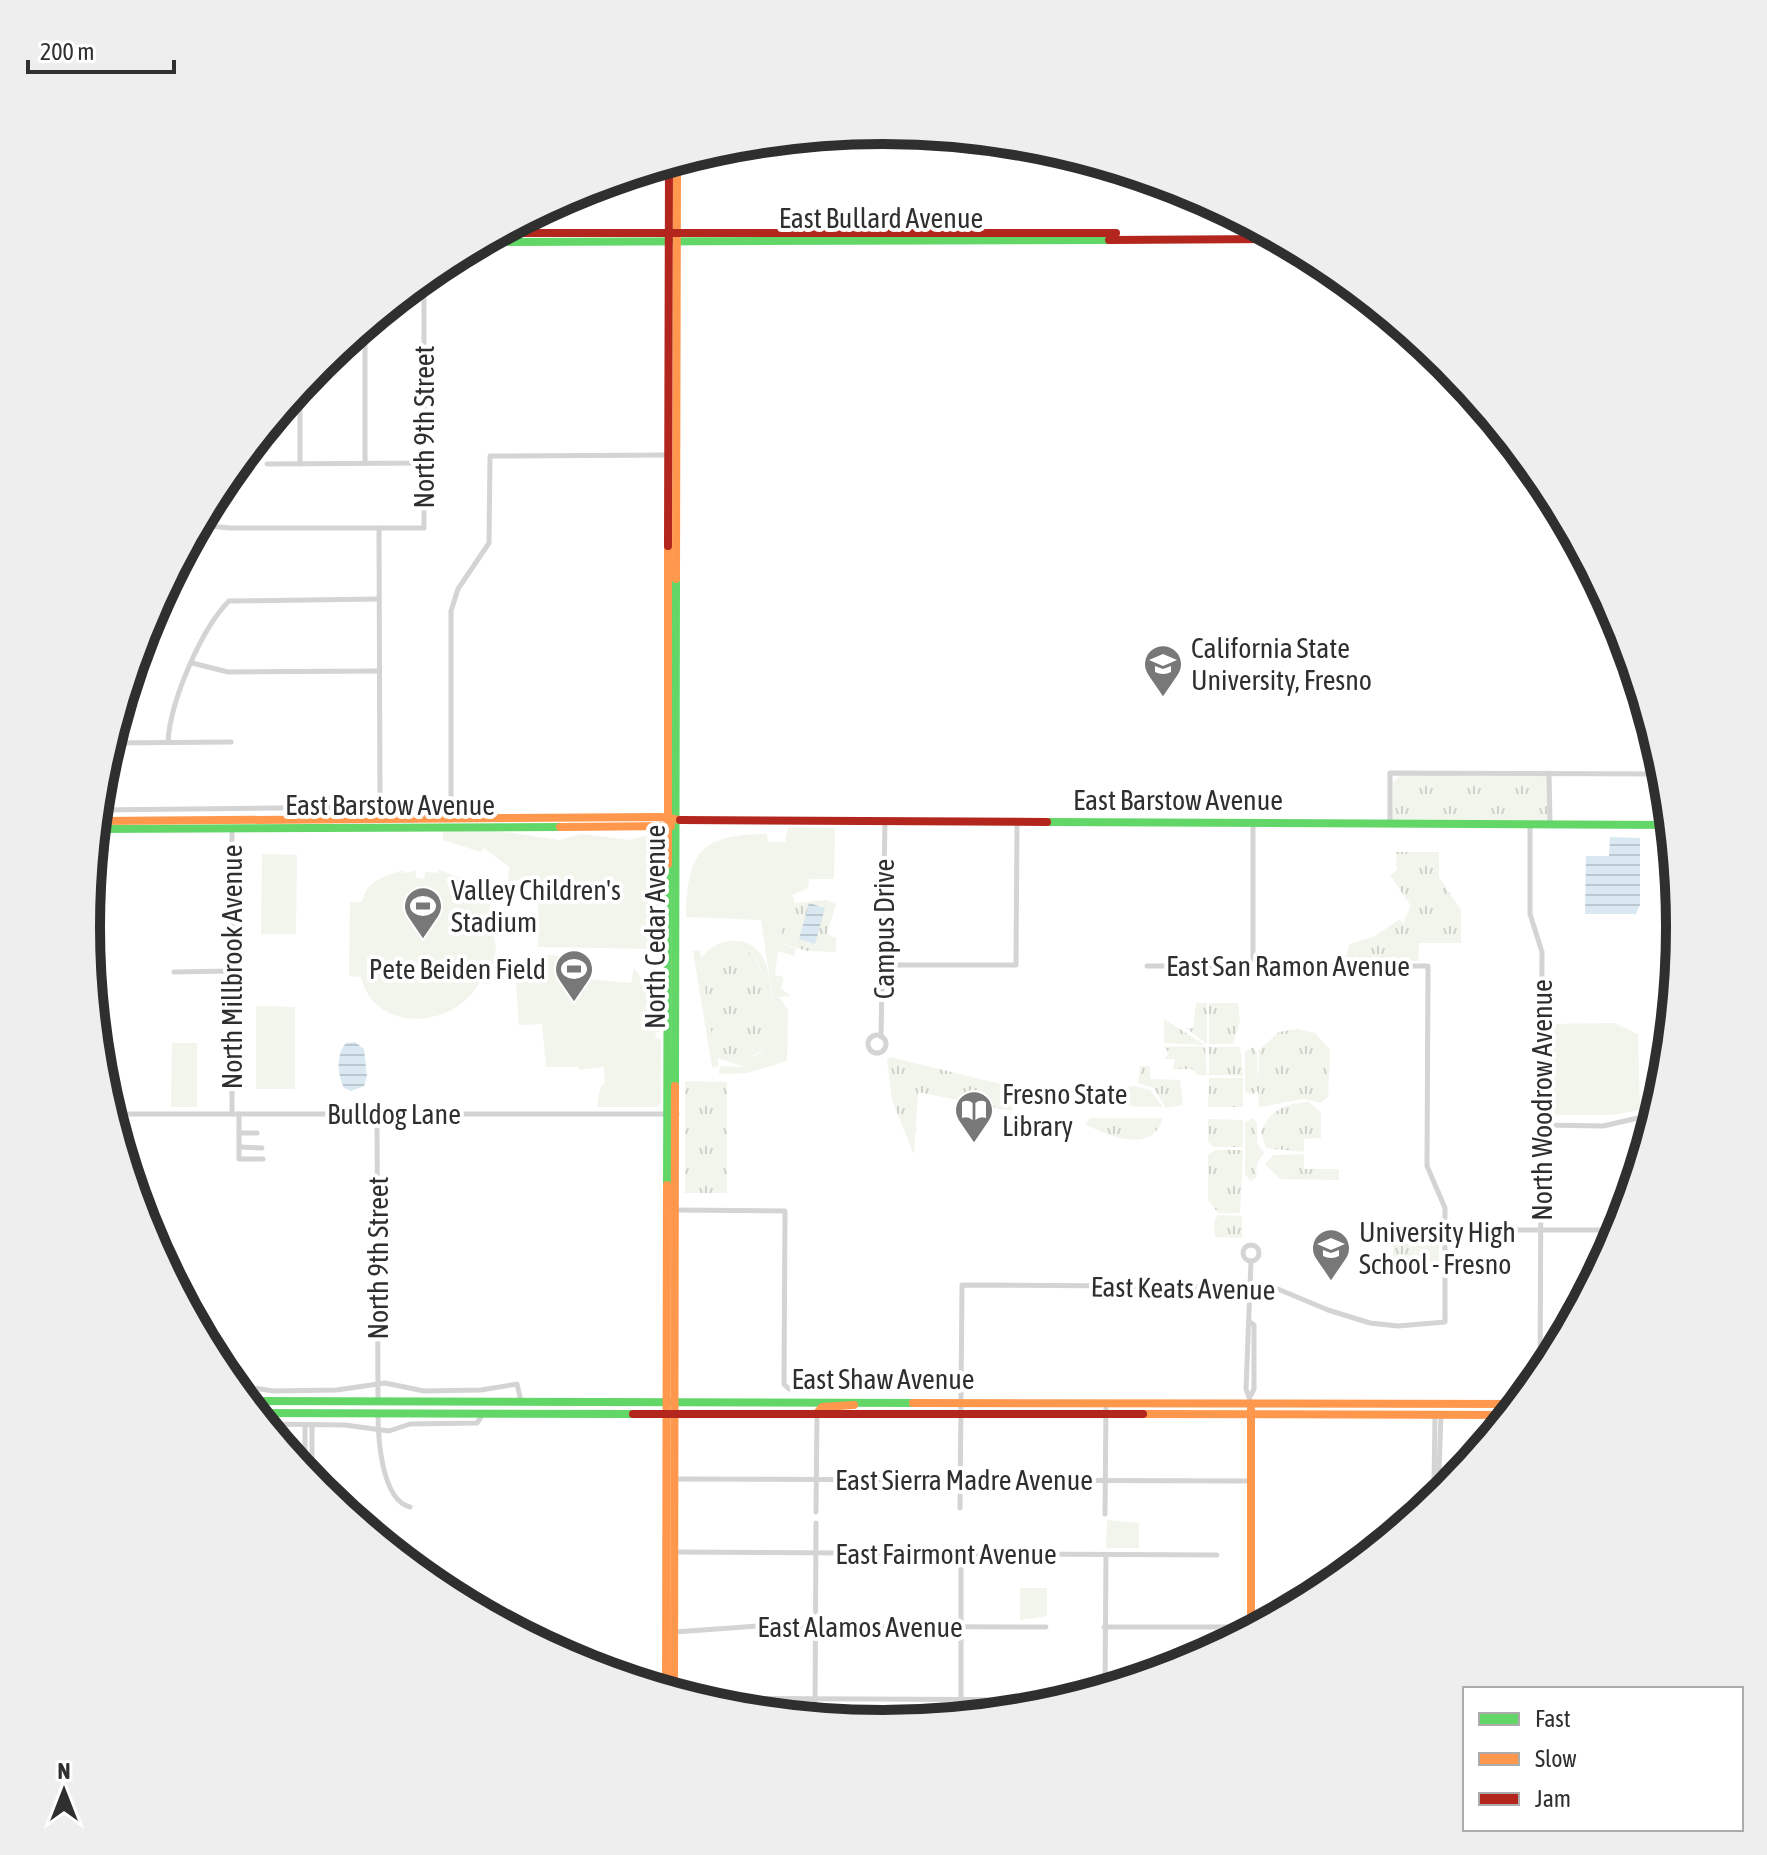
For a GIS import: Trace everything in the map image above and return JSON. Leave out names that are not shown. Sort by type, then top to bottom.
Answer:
[{"type":"main road","name":"North Cedar Avenue","points":[[666,1680],[670,1552],[665,1527],[665,1412],[672,1114],[677,618],[673,455],[673,236],[676,172]]},
{"type":"main road","name":"North Cedar Avenue","points":[[670,174],[673,236]]},
{"type":"main road","name":"East Bullard Avenue","points":[[525,232],[673,236],[1256,239]]},
{"type":"main road","name":"East Bullard Avenue","points":[[507,241],[673,236],[1247,234]]},
{"type":"main road","name":"North Cedar Avenue","points":[[673,455],[669,550],[675,821]]},
{"type":"main road","points":[[669,550],[673,556],[677,618]]},
{"type":"main road","name":"East Barstow Avenue","points":[[108,821],[232,824],[1017,821],[1660,825]]},
{"type":"main road","name":"East Barstow Avenue","points":[[107,829],[232,824]]},
{"type":"main road","name":"North Cedar Avenue","points":[[670,1552],[675,1535],[677,1336],[672,1114]]},
{"type":"main road","points":[[667,1262],[676,1282]]},
{"type":"main road","points":[[667,1287],[672,1291],[677,1336]]},
{"type":"main road","points":[[1251,1399],[1251,1619]]},
{"type":"main road","name":"East Shaw Avenue","points":[[260,1401],[1106,1402],[1251,1399],[1505,1404]]},
{"type":"main road","points":[[378,1413],[385,1407],[453,1406],[475,1401]]},
{"type":"main road","points":[[817,1413],[822,1407],[870,1401]]},
{"type":"main road","points":[[283,1413],[305,1407],[370,1407],[378,1402]]},
{"type":"main road","name":"East Shaw Avenue","points":[[269,1413],[1496,1415]]},
{"type":"main road","points":[[665,1489],[671,1494],[675,1535]]},
{"type":"main road","points":[[670,1552],[675,1568],[674,1682]]},
{"type":"street","name":"North 9th Street","points":[[380,809],[379,528],[424,528],[424,294]]},
{"type":"street","points":[[365,340],[365,463]]},
{"type":"street","points":[[298,406],[300,464]]},
{"type":"street","points":[[451,823],[451,611],[458,589],[489,543],[490,456],[673,455]]},
{"type":"street","points":[[267,464],[424,463]]},
{"type":"street","points":[[211,526],[379,528]]},
{"type":"street","points":[[168,742],[174,710],[192,663],[229,601],[379,599]]},
{"type":"street","points":[[192,663],[228,672],[379,671]]},
{"type":"street","points":[[123,743],[231,742]]},
{"type":"street","points":[[1390,824],[1390,773],[1652,774]]},
{"type":"street","points":[[1549,773],[1550,824]]},
{"type":"street","points":[[109,810],[451,806]]},
{"type":"street","name":"Campus Drive","points":[[881,1037],[885,821]]},
{"type":"street","points":[[884,965],[1016,965],[1017,821]]},
{"type":"street","points":[[1253,823],[1253,966]]},
{"type":"street","name":"North Millbrook Avenue","points":[[232,824],[232,971],[236,1114],[240,1147]]},
{"type":"street","name":"North Woodrow Avenue","points":[[1530,824],[1530,914],[1542,952],[1540,1354]]},
{"type":"street","name":"East San Ramon Avenue","points":[[1147,966],[1428,966],[1427,1166],[1445,1203],[1445,1230]]},
{"type":"street","points":[[174,972],[232,971]]},
{"type":"street","name":"Bulldog Lane","points":[[123,1114],[672,1114]]},
{"type":"street","name":"North 9th Street","points":[[377,1114],[378,1402]]},
{"type":"street","points":[[1542,1125],[1603,1126],[1643,1117]]},
{"type":"street","points":[[239,1133],[257,1133]]},
{"type":"street","points":[[262,1148],[240,1147],[239,1159],[263,1159]]},
{"type":"street","points":[[676,1210],[785,1211],[784,1384],[789,1389],[852,1389],[864,1383]]},
{"type":"street","points":[[1445,1230],[1606,1230]]},
{"type":"street","name":"East Keats Avenue","points":[[961,1402],[962,1285],[1284,1289],[1328,1310],[1370,1323],[1398,1326],[1445,1322],[1445,1230]]},
{"type":"street","points":[[1251,1261],[1246,1389],[1251,1399]]},
{"type":"street","points":[[250,1388],[322,1391],[378,1383],[424,1391],[481,1390],[517,1384],[521,1401]]},
{"type":"street","points":[[960,1508],[961,1402]]},
{"type":"street","points":[[1105,1514],[1106,1402]]},
{"type":"street","points":[[278,1424],[378,1431],[410,1424],[477,1423],[484,1412]]},
{"type":"street","points":[[378,1413],[378,1450],[393,1492],[399,1502],[410,1507]]},
{"type":"street","points":[[816,1512],[817,1413]]},
{"type":"street","points":[[1434,1486],[1438,1415]]},
{"type":"street","points":[[306,1457],[309,1425]]},
{"type":"street","points":[[309,1425],[311,1462]]},
{"type":"street","name":"East Sierra Madre Avenue","points":[[676,1479],[1252,1481]]},
{"type":"street","points":[[815,1707],[816,1523]]},
{"type":"street","name":"East Fairmont Avenue","points":[[670,1552],[1217,1555]]},
{"type":"street","points":[[960,1707],[961,1554]]},
{"type":"street","points":[[1105,1678],[1106,1554]]},
{"type":"street","name":"East Alamos Avenue","points":[[675,1632],[758,1626],[1046,1627]]},
{"type":"street","points":[[1104,1627],[1232,1629]]},
{"type":"street","points":[[744,1698],[1013,1700]]},
{"type":"green space","points":[[1401,775],[1547,776],[1548,821],[1392,820],[1393,782]]},
{"type":"green space","points":[[788,827],[835,828],[834,879],[809,879],[808,888],[788,897],[780,943],[796,949],[794,956],[778,951],[775,975],[784,977],[781,989],[791,996],[779,997],[788,1010],[787,1061],[747,1073],[719,1074],[720,1066],[744,1067],[718,1058],[718,1066],[712,1067],[693,951],[700,950],[701,958],[716,945],[726,942],[744,942],[752,946],[760,953],[767,967],[774,1007],[761,920],[686,917],[690,877],[702,852],[726,838],[767,834],[768,842],[785,842]],"holes":[[[733,947],[746,950],[756,959],[765,990],[767,1040],[765,1048],[748,1059],[736,1059],[719,1048]]]},
{"type":"green space","points":[[443,831],[499,831],[559,840],[581,834],[630,840],[653,834],[661,842],[662,949],[538,947],[538,879],[508,881],[509,867],[484,848],[481,852],[443,840]]},
{"type":"green space","points":[[1396,852],[1439,852],[1439,877],[1461,910],[1461,943],[1419,943],[1418,961],[1344,961],[1350,944],[1375,936],[1400,919],[1403,923],[1411,906],[1390,875],[1397,870]]},
{"type":"green space","points":[[262,854],[297,855],[296,934],[261,934]]},
{"type":"green space","name":"Valley Children's Stadium","points":[[403,870],[404,873],[416,871],[416,878],[424,879],[425,872],[437,873],[439,870],[466,880],[480,897],[489,896],[496,950],[489,984],[479,983],[468,998],[452,1009],[416,1019],[398,1016],[382,1008],[369,996],[361,977],[349,976],[350,902],[362,902],[372,884]]},
{"type":"green space","points":[[793,896],[795,903],[826,900],[836,904],[827,934],[836,938],[836,952],[807,951],[780,943],[788,897]]},
{"type":"green space","points":[[728,947],[744,950],[754,957],[760,967],[765,990],[767,1041],[765,1048],[746,1060],[730,1058],[718,1048],[708,1016],[705,988],[708,964],[711,956]]},
{"type":"green space","name":"Pete Beiden Field","points":[[547,955],[589,959],[587,979],[631,983],[634,968],[642,979],[661,983],[661,1031],[655,1033],[656,1038],[661,1039],[661,1102],[657,1107],[597,1107],[600,1088],[605,1082],[604,1067],[579,1070],[579,1067],[546,1067],[542,1024],[519,1025],[516,983],[525,964]]},
{"type":"green space","points":[[1196,1003],[1207,1003],[1207,1044],[1186,1028],[1193,1028]]},
{"type":"green space","points":[[1209,1003],[1238,1003],[1240,1021],[1233,1044],[1209,1044]]},
{"type":"green space","points":[[256,1006],[295,1007],[295,1089],[256,1089]]},
{"type":"green space","points":[[1164,1019],[1205,1045],[1164,1043]]},
{"type":"green space","points":[[1614,1023],[1638,1034],[1640,1110],[1613,1115],[1548,1115],[1548,1024]]},
{"type":"green space","points":[[1297,1029],[1315,1033],[1330,1050],[1328,1097],[1321,1103],[1304,1099],[1259,1107],[1258,1091],[1251,1095],[1245,1091],[1245,1052],[1253,1047],[1257,1052],[1258,1088],[1259,1050],[1279,1032]]},
{"type":"green space","points":[[172,1043],[197,1043],[197,1107],[171,1107]]},
{"type":"green space","points":[[1205,1046],[1207,1075],[1197,1075],[1192,1069],[1173,1069],[1175,1059],[1164,1059],[1169,1053],[1164,1047]]},
{"type":"green space","points":[[1209,1047],[1240,1047],[1243,1076],[1209,1075]]},
{"type":"green space","points":[[890,1057],[1013,1087],[1012,1111],[918,1092],[914,1155],[892,1100],[887,1060]]},
{"type":"green space","points":[[1140,1066],[1150,1066],[1150,1079],[1180,1080],[1183,1105],[1166,1108],[1154,1088],[1138,1083]]},
{"type":"green space","points":[[1209,1078],[1243,1078],[1243,1107],[1208,1107]]},
{"type":"green space","points":[[685,1081],[727,1082],[727,1193],[685,1193]]},
{"type":"green space","points":[[1134,1086],[1150,1090],[1163,1107],[1084,1105],[1100,1093]]},
{"type":"green space","points":[[1309,1102],[1321,1113],[1321,1138],[1304,1139],[1304,1152],[1266,1148],[1261,1132],[1269,1118],[1286,1106]]},
{"type":"green space","points":[[1090,1118],[1163,1118],[1149,1136],[1128,1139],[1085,1124]]},
{"type":"green space","points":[[1252,1118],[1257,1123],[1257,1143],[1264,1153],[1257,1163],[1256,1177],[1251,1181],[1245,1175],[1245,1123]]},
{"type":"green space","points":[[1208,1119],[1243,1120],[1243,1147],[1214,1147],[1208,1142]]},
{"type":"green space","points":[[1216,1150],[1243,1150],[1240,1213],[1218,1213],[1208,1200],[1208,1155]]},
{"type":"green space","points":[[1304,1154],[1304,1169],[1339,1169],[1339,1180],[1280,1179],[1265,1164],[1273,1155]]},
{"type":"green space","points":[[1218,1215],[1242,1216],[1242,1238],[1215,1237],[1214,1222]]},
{"type":"green space","points":[[1393,1237],[1439,1237],[1439,1266],[1393,1266]]},
{"type":"green space","points":[[1107,1520],[1139,1523],[1139,1548],[1106,1548]]},
{"type":"green space","points":[[1020,1588],[1047,1588],[1047,1616],[1020,1620]]},
{"type":"shaded area","points":[[1610,837],[1640,838],[1640,905],[1636,914],[1585,914],[1586,856],[1609,856]]},
{"type":"shaded area","points":[[809,903],[825,908],[815,944],[799,939]]},
{"type":"shaded area","points":[[355,1042],[364,1049],[367,1076],[364,1086],[351,1091],[344,1088],[339,1064],[340,1053],[346,1043]]},
{"type":"shaded area","points":[[1653,1043],[1658,1043],[1652,1079]]},
{"type":"traffic: fast","points":[[505,242],[1109,240]]},
{"type":"traffic: fast","points":[[675,1086],[676,579]]},
{"type":"traffic: fast","points":[[1047,822],[1660,825]]},
{"type":"traffic: fast","points":[[107,829],[560,827]]},
{"type":"traffic: fast","points":[[667,1185],[668,864]]},
{"type":"traffic: fast","points":[[260,1401],[913,1403]]},
{"type":"traffic: fast","points":[[269,1413],[633,1414]]},
{"type":"traffic: slow","points":[[676,579],[677,172]]},
{"type":"traffic: slow","points":[[668,546],[668,864]]},
{"type":"traffic: slow","points":[[108,821],[661,817],[680,820]]},
{"type":"traffic: slow","points":[[560,827],[671,826]]},
{"type":"traffic: slow","points":[[674,1682],[675,1086]]},
{"type":"traffic: slow","points":[[666,1679],[667,1185]]},
{"type":"traffic: slow","points":[[913,1403],[1505,1404]]},
{"type":"traffic: slow","points":[[817,1413],[822,1407],[854,1405]]},
{"type":"traffic: slow","points":[[1251,1409],[1251,1619]]},
{"type":"traffic: slow","points":[[1143,1414],[1496,1415]]},
{"type":"traffic: jam","points":[[668,546],[669,175]]},
{"type":"traffic: jam","points":[[522,233],[1116,233]]},
{"type":"traffic: jam","points":[[1109,240],[1256,239]]},
{"type":"traffic: jam","points":[[680,820],[1047,822]]},
{"type":"traffic: jam","points":[[633,1414],[1143,1414]]},
{"type":"place","name":"California State University, Fresno","points":[[1163,698]]},
{"type":"place","name":"Valley Children's Stadium","points":[[423,940]]},
{"type":"place","name":"Pete Beiden Field","points":[[574,1003]]},
{"type":"place","name":"Fresno State Library","points":[[974,1144]]},
{"type":"place","name":"University High School - Fresno","points":[[1331,1282]]}]
